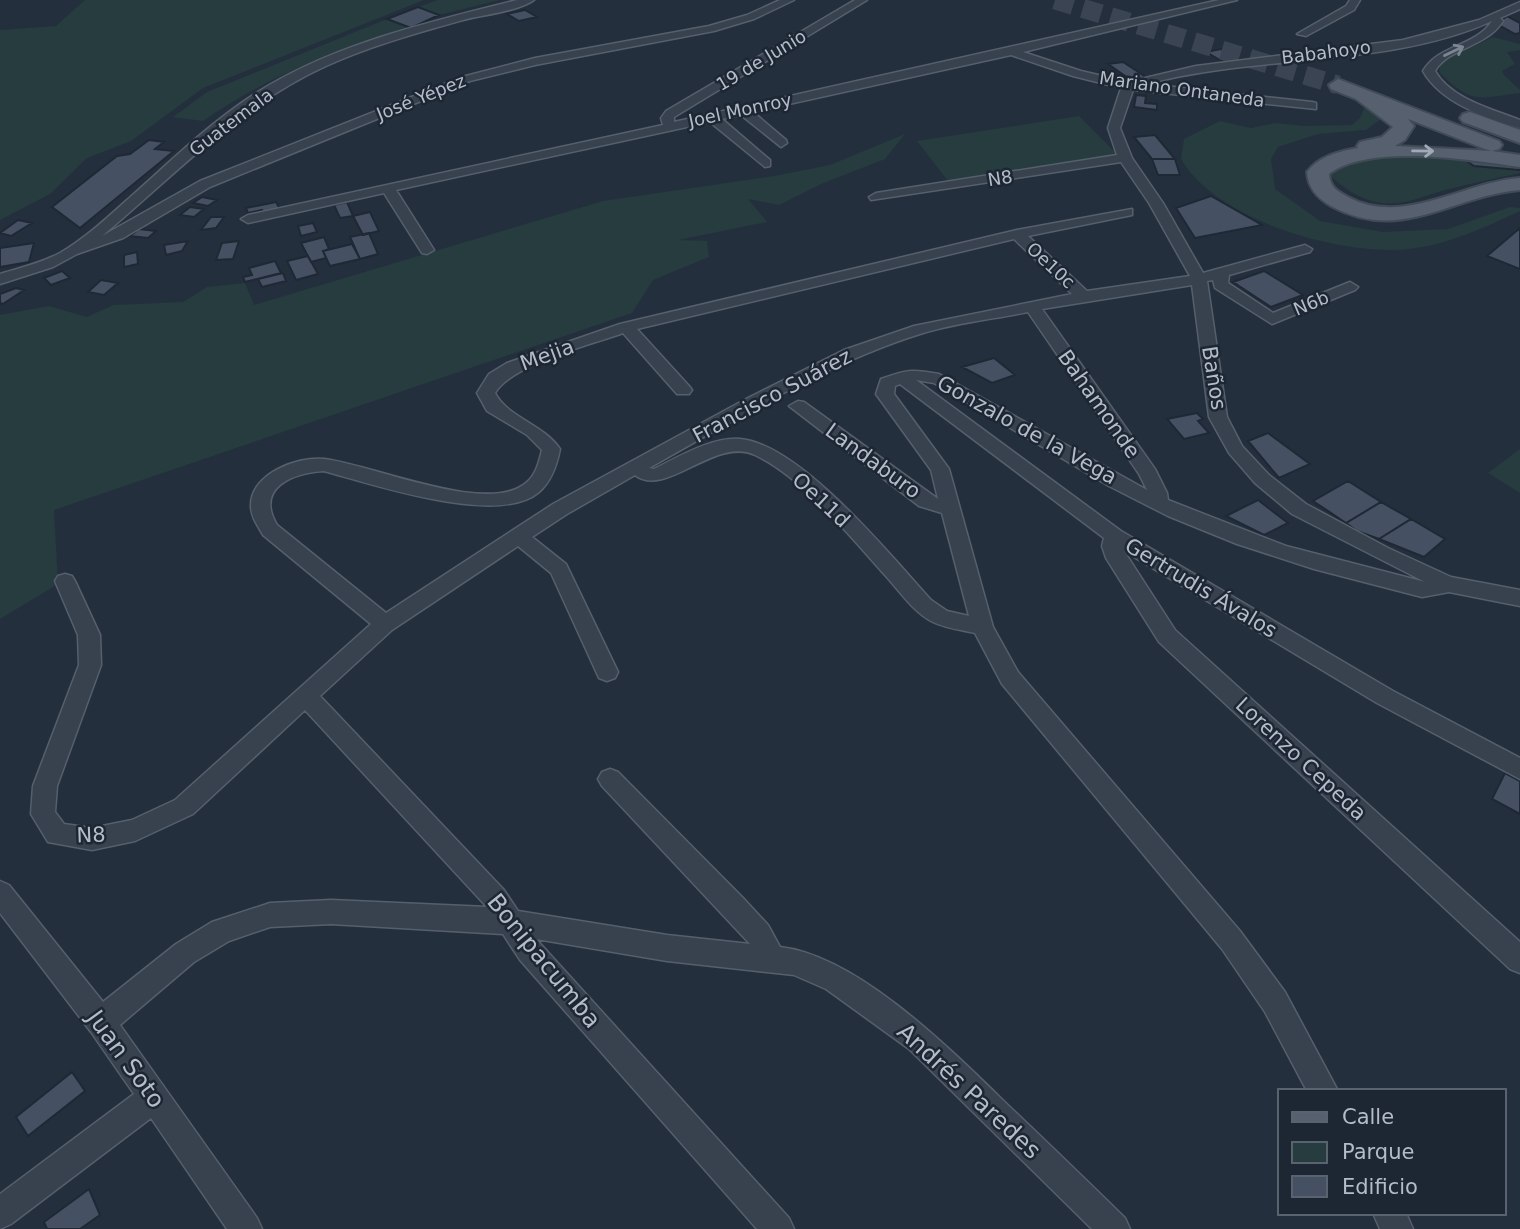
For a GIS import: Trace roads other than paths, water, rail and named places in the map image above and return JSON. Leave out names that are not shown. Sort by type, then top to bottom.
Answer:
[{"type":"main road","points":[[1520,134],[1440,107],[1345,81],[1404,126],[1400,135],[1380,144],[1313,155],[1303,162],[1296,174],[1313,200],[1331,211],[1369,224],[1389,227],[1432,224],[1501,199],[1520,195]]},
{"type":"main road","points":[[1364,96],[1520,158]]},
{"type":"main road","points":[[1520,158],[1432,151],[1394,152],[1329,162],[1318,172],[1317,179],[1327,194],[1338,201],[1363,211],[1390,216],[1405,216],[1481,190],[1520,184]]},
{"type":"street","name":"Guatemala","points":[[0,279],[73,251],[241,110],[280,86],[385,38],[529,0]]},
{"type":"street","name":"José Yépez","points":[[73,251],[118,235],[205,184],[466,79],[508,67],[706,29],[763,12],[789,0]]},
{"type":"street","name":"19 de Junio","points":[[669,125],[667,118],[670,114],[862,0]]},
{"type":"street","name":"Joel Monroy","points":[[248,219],[742,109],[1013,52],[1232,0]]},
{"type":"street","points":[[1303,34],[1350,8],[1355,0]]},
{"type":"street","name":"Babahoyo","points":[[1128,86],[1194,69],[1368,47],[1449,33],[1499,16],[1520,5]]},
{"type":"street","points":[[1499,16],[1492,32],[1433,61],[1429,71],[1437,85],[1448,93],[1520,124]]},
{"type":"street","name":"Mariano Ontaneda","points":[[1013,52],[1077,74],[1128,86],[1312,106]]},
{"type":"street","name":"Baños","points":[[1128,86],[1114,128],[1125,158],[1156,203],[1199,279],[1218,417],[1236,449],[1262,479],[1299,509],[1447,584],[1520,598]]},
{"type":"street","points":[[742,109],[782,143]]},
{"type":"street","points":[[711,116],[765,163]]},
{"type":"street","name":"N8","points":[[876,197],[1125,158]]},
{"type":"street","points":[[388,188],[427,250]]},
{"type":"street","name":"Mejia","points":[[385,624],[271,530],[261,517],[259,503],[268,488],[284,473],[304,465],[324,465],[463,499],[495,500],[526,493],[546,473],[551,449],[533,431],[493,407],[486,393],[495,379],[513,367],[626,327],[1017,234],[1127,212]]},
{"type":"street","name":"Oe10c","points":[[1017,234],[1084,296]]},
{"type":"street","name":"Francisco Suárez","points":[[306,697],[385,624],[560,509],[752,403],[850,354],[920,329],[1084,296],[1199,279],[1305,249]]},
{"type":"street","name":"N6b","points":[[1222,272],[1220,285],[1272,319],[1349,287]]},
{"type":"street","name":"Bahamonde","points":[[1031,307],[1148,473],[1158,493],[1159,504]]},
{"type":"street","points":[[626,327],[683,390]]},
{"type":"street","name":"Gonzalo de la Vega","points":[[901,376],[911,373],[939,379],[1159,504],[1239,536],[1336,569],[1422,590],[1437,589],[1447,584]]},
{"type":"street","points":[[901,376],[887,383],[885,394],[940,469],[982,627],[1010,678],[1231,940],[1275,1002],[1322,1089]]},
{"type":"street","name":"Gertrudis Ávalos","points":[[901,376],[1114,536],[1385,697],[1520,769]]},
{"type":"street","name":"Landaburo","points":[[798,406],[926,500],[938,506],[952,507]]},
{"type":"street","name":"Oe11d","points":[[638,467],[645,474],[656,475],[727,446],[743,444],[758,449],[803,479],[924,604],[941,617],[982,627]]},
{"type":"street","points":[[518,536],[559,569],[607,672]]},
{"type":"street","name":"Lorenzo Cepeda","points":[[1114,536],[1112,546],[1116,558],[1167,636],[1520,960]]},
{"type":"street","name":"N8","points":[[65,581],[89,635],[90,665],[45,786],[43,814],[57,834],[92,839],[135,830],[184,807],[306,697]]},
{"type":"street","name":"Bonipacumba","points":[[306,697],[495,898],[530,951],[778,1229]]},
{"type":"street","points":[[610,779],[734,906],[758,934],[772,959]]},
{"type":"street","name":"Juan Soto","points":[[0,893],[101,1022],[246,1229]]},
{"type":"street","name":"Andrés Paredes","points":[[101,1022],[185,953],[221,931],[270,915],[331,912],[509,922],[667,948],[796,962],[836,980],[919,1039],[1114,1229]]},
{"type":"street","points":[[0,1213],[155,1097]]},
{"type":"tunnel","points":[[1055,0],[1338,85]]}]
